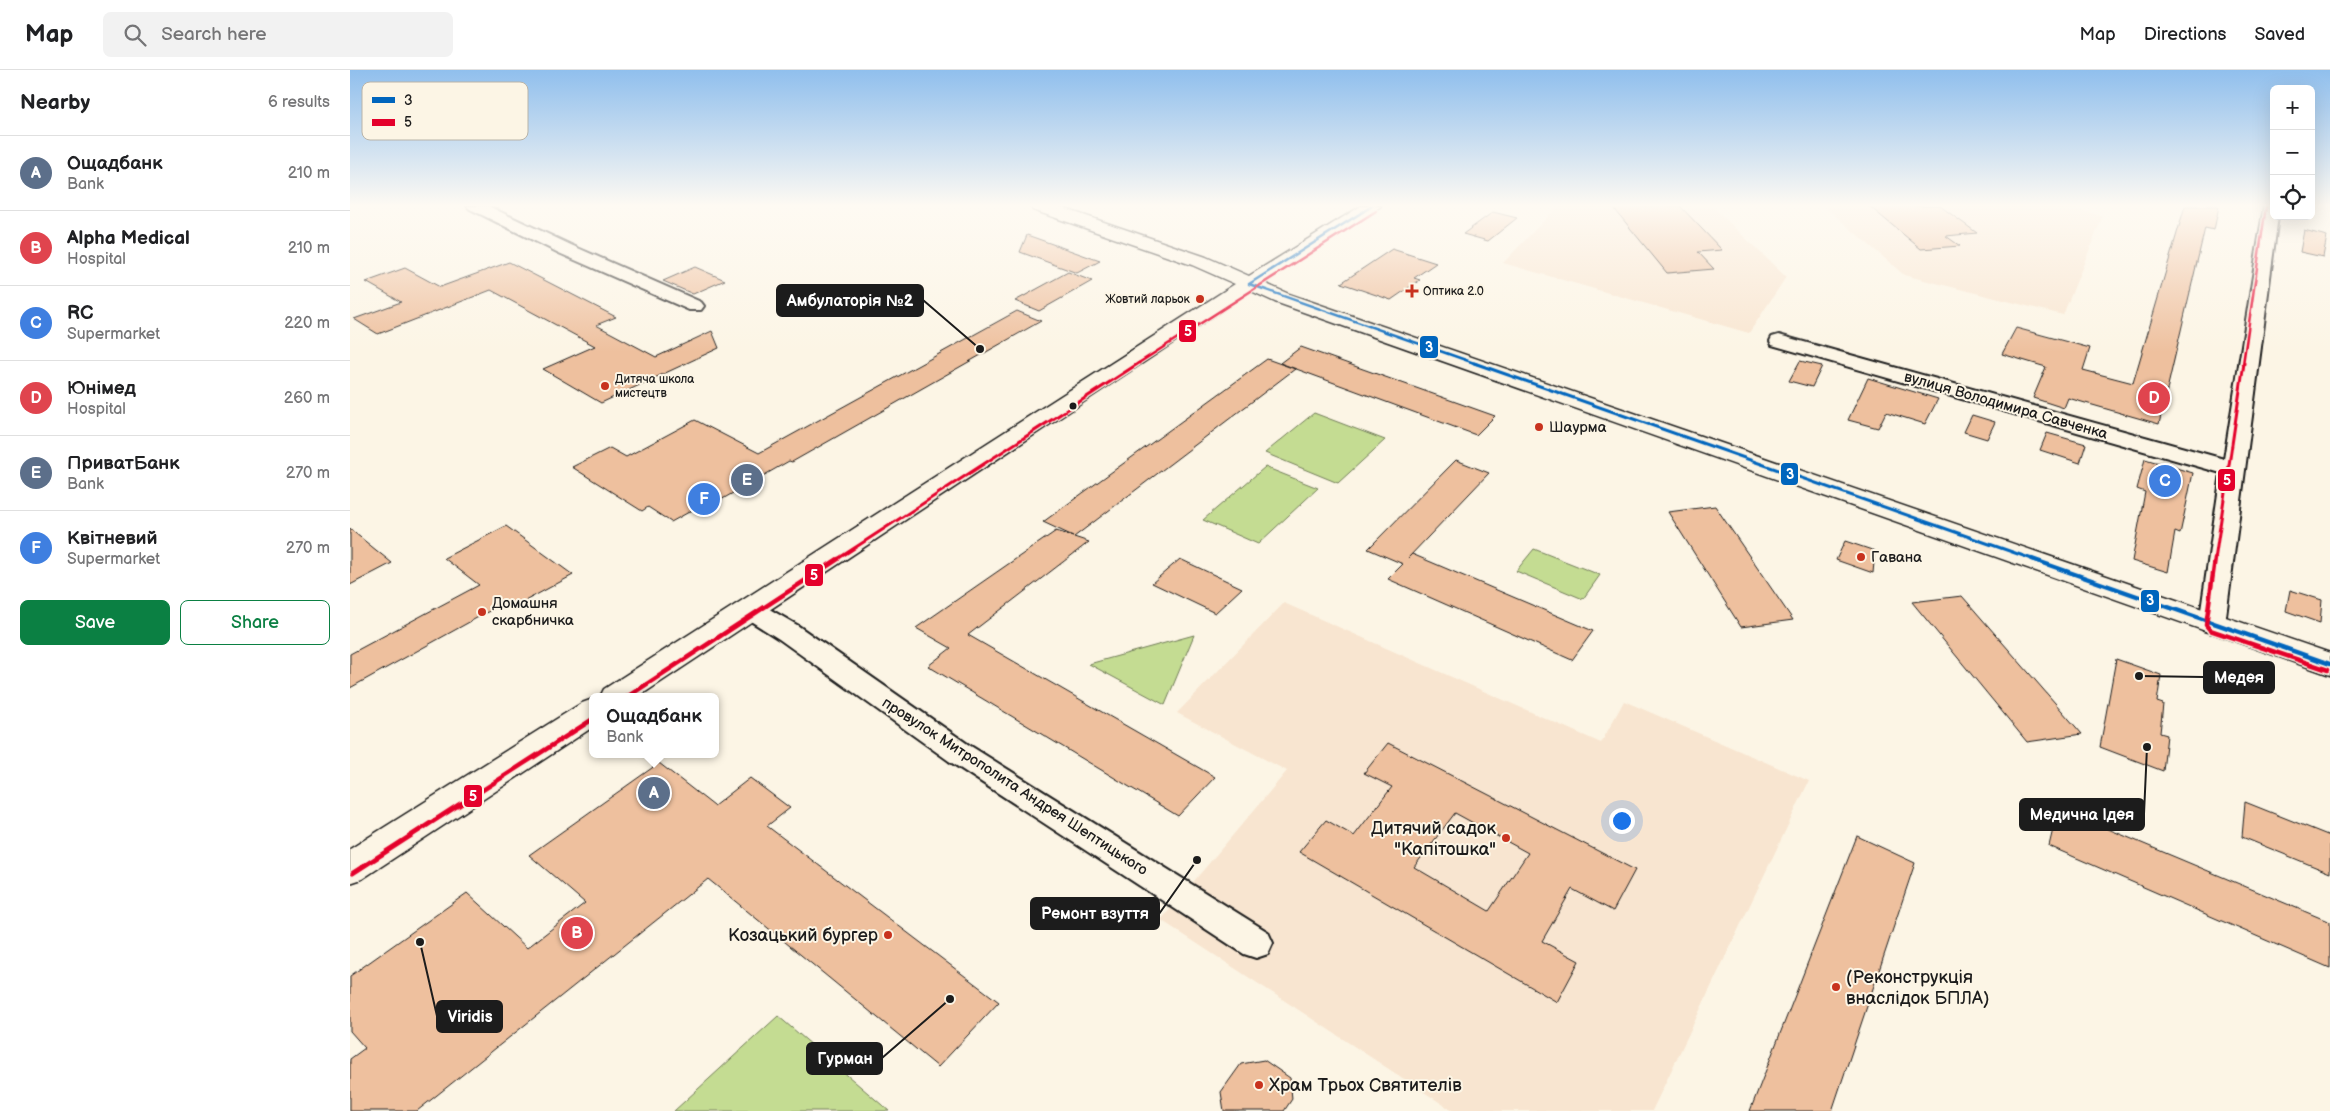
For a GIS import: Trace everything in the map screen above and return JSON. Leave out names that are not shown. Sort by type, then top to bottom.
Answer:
[{"type":"street","points":[[578,255],[695,306]]},
{"type":"street","points":[[1180,255],[1249,284],[2330,664]]},
{"type":"street","points":[[621,693],[1296,255]]},
{"type":"street","points":[[2212,624],[2233,468],[2267,255]]},
{"type":"street","name":"вулиця Володимира Савченка","points":[[1779,341],[2233,468]]},
{"type":"street","name":"провулок Митрополита Андрея Шептицького","points":[[750,609],[788,632],[959,753],[1256,943]]},
{"type":"street","points":[[350,868],[589,714]]},
{"type":"shaded area","points":[[1511,255],[1763,255],[1786,277],[1749,333],[1503,263]]},
{"type":"shaded area","points":[[1880,255],[2087,255],[2063,315],[1904,275]]},
{"type":"shaded area","name":"Дитячий садок \"Капітошка\"","points":[[1284,603],[1601,743],[1624,701],[1809,781],[1652,1111],[1453,1111],[1161,920],[1287,771],[1177,713]]},
{"type":"green space","points":[[1314,413],[1385,440],[1338,483],[1265,453]]},
{"type":"green space","points":[[1265,467],[1318,488],[1258,544],[1203,520]]},
{"type":"green space","points":[[1534,549],[1600,575],[1583,599],[1516,571]]},
{"type":"green space","points":[[1194,635],[1165,705],[1089,664]]},
{"type":"green space","points":[[778,1016],[889,1111],[674,1111]]},
{"type":"building","points":[[1027,255],[1082,255],[1100,261],[1077,273]]},
{"type":"building","points":[[1384,255],[1410,255],[1436,263],[1414,278],[1420,280],[1391,300],[1341,283]]},
{"type":"building","points":[[1652,255],[1700,255],[1714,269],[1667,273]]},
{"type":"building","points":[[2171,255],[2199,255],[2159,424],[2068,398],[2064,408],[2033,398],[2046,367],[2002,354],[2016,328],[2090,348],[2083,370],[2133,383]]},
{"type":"building","points":[[509,262],[616,317],[596,325],[656,357],[712,331],[719,348],[601,403],[543,369],[595,346],[491,290],[378,334],[354,319],[401,302],[366,282],[405,268],[440,287]]},
{"type":"building","points":[[695,267],[725,280],[693,294],[663,281]]},
{"type":"building","points":[[1068,272],[1092,281],[1039,311],[1015,301]]},
{"type":"building","points":[[1017,311],[1041,321],[792,462],[789,461],[712,505],[707,502],[671,522],[648,507],[642,511],[572,467],[610,448],[626,457],[695,420],[759,453]]},
{"type":"building","points":[[1301,347],[1495,416],[1476,435],[1280,363]]},
{"type":"building","points":[[1267,359],[1295,369],[1074,537],[1089,542],[968,635],[1215,777],[1178,816],[928,666],[951,648],[916,628],[1056,531],[1073,536],[1043,522]]},
{"type":"building","points":[[1800,361],[1822,366],[1812,387],[1789,381]]},
{"type":"building","points":[[1868,378],[1938,399],[1925,424],[1886,412],[1878,428],[1848,420]]},
{"type":"building","points":[[1972,415],[1995,422],[1987,439],[1964,432]]},
{"type":"building","points":[[2047,433],[2086,444],[2080,463],[2040,450]]},
{"type":"building","points":[[2145,459],[2193,473],[2180,534],[2175,532],[2168,572],[2132,561],[2145,492],[2137,489]]},
{"type":"building","points":[[1456,460],[1489,473],[1408,558],[1412,554],[1593,631],[1572,660],[1388,579],[1403,564],[1368,549]]},
{"type":"building","points":[[1715,506],[1793,620],[1741,627],[1668,512]]},
{"type":"building","points":[[506,526],[573,575],[510,609],[502,604],[350,688],[350,654],[479,585],[444,558]]},
{"type":"building","points":[[350,529],[392,563],[350,585]]},
{"type":"building","name":"Гавана","points":[[1845,541],[1875,551],[1873,573],[1836,560]]},
{"type":"building","points":[[1180,559],[1242,588],[1215,613],[1152,583]]},
{"type":"building","points":[[2290,590],[2322,600],[2320,623],[2286,611]]},
{"type":"building","points":[[1962,596],[2082,734],[2027,742],[1912,602]]},
{"type":"building","points":[[2116,659],[2161,675],[2157,702],[2163,704],[2160,733],[2167,735],[2163,771],[2100,747]]},
{"type":"building","name":"Дитячий садок \"Капітошка\"","points":[[1388,743],[1635,870],[1613,911],[1572,889],[1542,941],[1579,961],[1557,1002],[1299,852],[1326,820],[1354,836],[1392,787],[1364,773]],"holes":[[[1455,813],[1528,853],[1489,911],[1414,867]]]},
{"type":"building","points":[[659,763],[714,806],[750,778],[790,808],[767,826],[999,1002],[938,1067],[708,879],[417,1111],[350,1111],[350,1059],[365,1048],[350,1031],[350,976],[467,893],[527,948],[585,903],[529,855]]},
{"type":"building","points":[[2245,802],[2330,836],[2330,873],[2242,837]]},
{"type":"building","points":[[2058,808],[2330,922],[2330,968],[2049,846]]},
{"type":"building","name":"(Реконструкція внаслідок БПЛА)","points":[[1857,836],[1915,863],[1832,1111],[1750,1111]]},
{"type":"building","name":"Храм Трьох Святителів","points":[[1264,1060],[1290,1078],[1292,1099],[1284,1111],[1224,1111],[1221,1092],[1241,1064]]},
{"type":"transit line","name":"3","points":[[1249,284],[1295,255]]},
{"type":"transit line","name":"5","points":[[633,693],[1307,255]]},
{"type":"transit line","name":"5","points":[[2259,255],[2206,625],[2210,630],[2328,670]]},
{"type":"transit line","name":"3","points":[[1249,284],[2330,664]]},
{"type":"transit line","name":"5","points":[[353,873],[589,722]]},
{"type":"place","name":"Оптика 2.0","points":[[1412,291]]},
{"type":"place","name":"Жовтий ларьок","points":[[1200,299]]},
{"type":"place","name":"Амбулаторія №2","points":[[980,349]]},
{"type":"place","name":"Дитяча школа мистецтв","points":[[605,386]]},
{"type":"place","name":"Юнімед","points":[[2154,398]]},
{"type":"place","name":"Шаурма","points":[[1539,427]]},
{"type":"place","name":"ПриватБанк","points":[[747,480]]},
{"type":"place","name":"RC","points":[[2165,481]]},
{"type":"place","name":"Квітневий","points":[[704,499]]},
{"type":"place","name":"Гавана","points":[[1861,557]]},
{"type":"place","name":"Домашня скарбничка","points":[[482,612]]},
{"type":"place","name":"Медея","points":[[2139,676]]},
{"type":"place","name":"Медична Ідея","points":[[2147,747]]},
{"type":"place","name":"Ощадбанк","points":[[654,793]]},
{"type":"place","name":"Дитячий садок \"Капітошка\"","points":[[1506,838]]},
{"type":"place","name":"Ремонт взуття","points":[[1197,860]]},
{"type":"place","name":"Alpha Medical","points":[[577,933]]},
{"type":"place","name":"Козацький бургер","points":[[888,935]]},
{"type":"place","name":"Viridis","points":[[420,942]]},
{"type":"place","name":"(Реконструкція внаслідок БПЛА)","points":[[1836,987]]},
{"type":"place","name":"Гурман","points":[[950,999]]},
{"type":"place","name":"Храм Трьох Святителів","points":[[1259,1085]]}]
